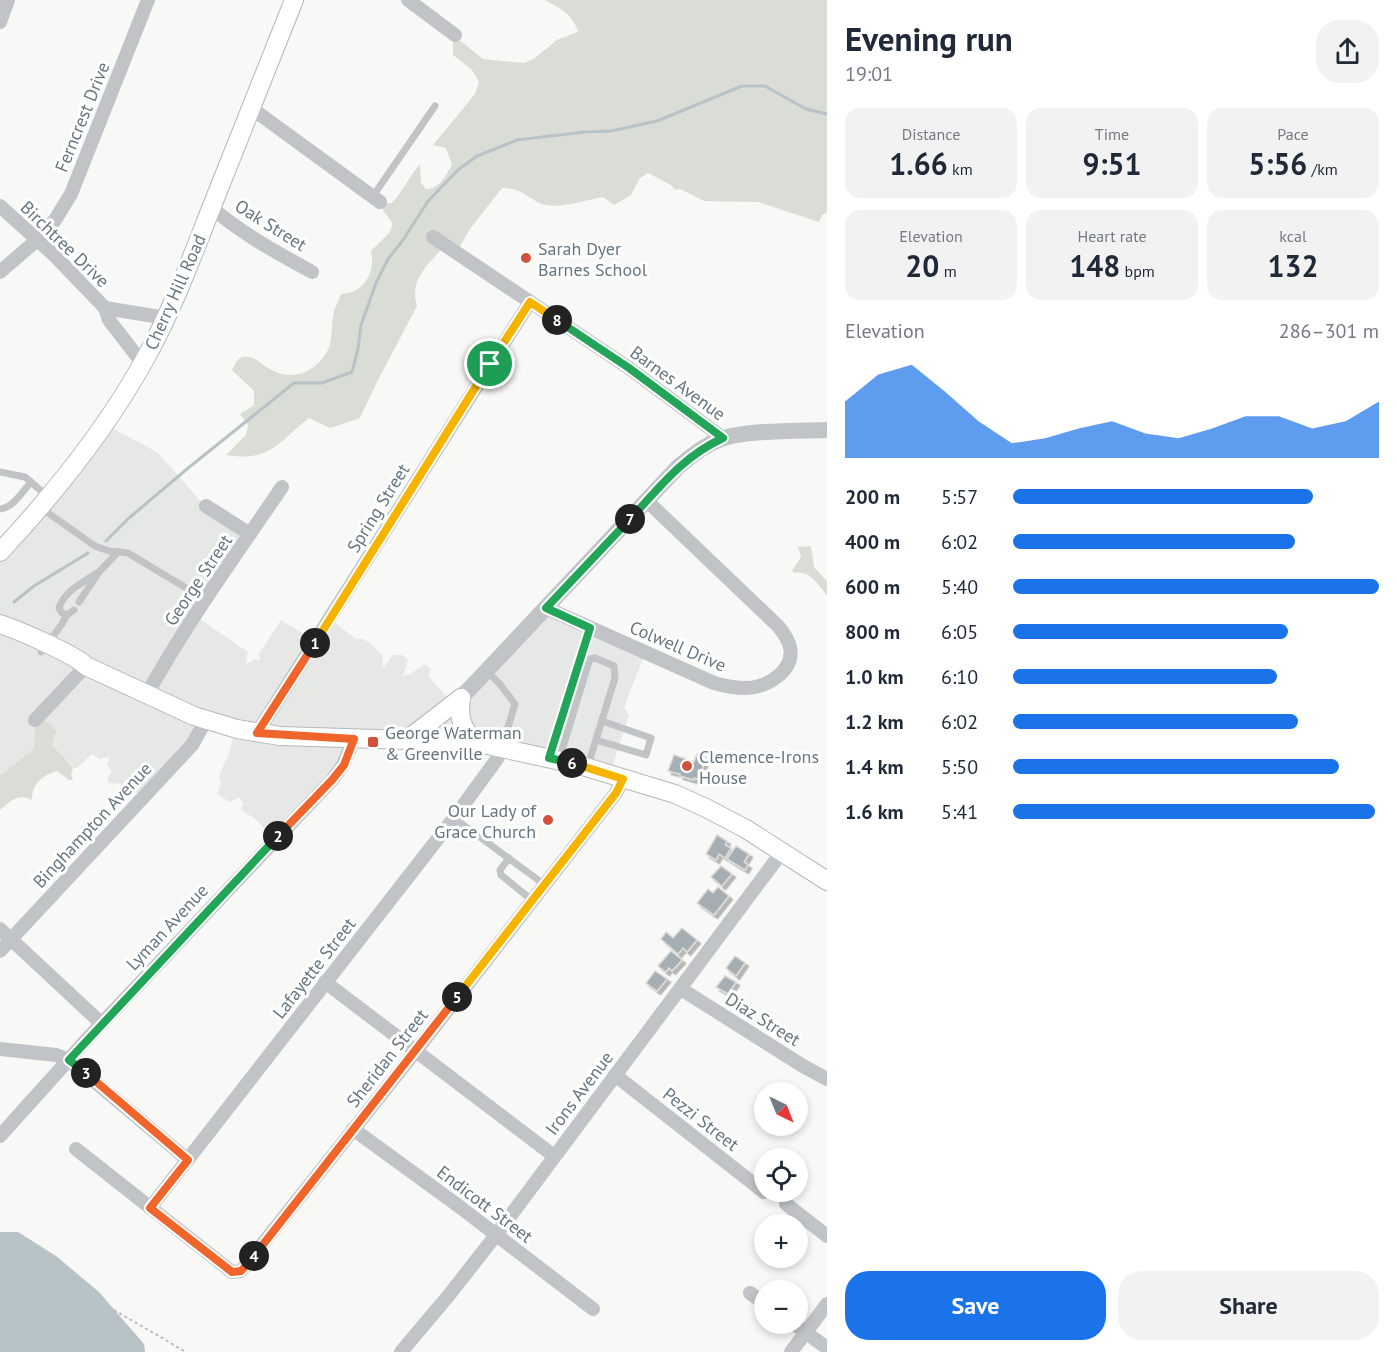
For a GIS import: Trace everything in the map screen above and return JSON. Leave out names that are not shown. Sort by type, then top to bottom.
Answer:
[{"type":"main road","name":"Cherry Hill Road","points":[[0,552],[45,503],[81,457],[125,394],[142,364],[166,318],[294,0]]},
{"type":"main road","points":[[0,546],[22,529]]},
{"type":"main road","points":[[2,626],[44,648],[82,662],[86,666],[206,720],[257,733],[354,739],[474,742],[554,759],[675,794],[706,808],[783,852],[827,881]]},
{"type":"main road","points":[[408,739],[457,705]]},
{"type":"main road","points":[[448,741],[457,705]]},
{"type":"main road","points":[[457,705],[460,723],[474,742]]},
{"type":"street","points":[[0,22],[8,0]]},
{"type":"street","name":"Ferncrest Drive","points":[[0,272],[37,240],[55,220],[75,185],[148,0]]},
{"type":"street","points":[[408,0],[455,35]]},
{"type":"street","points":[[251,108],[377,199]]},
{"type":"street","name":"Birchtree Drive","points":[[0,206],[105,308],[109,320],[142,364]]},
{"type":"street","name":"Oak Street","points":[[212,207],[256,242],[312,272]]},
{"type":"street","name":"Barnes Avenue","points":[[433,237],[629,368],[723,438]]},
{"type":"street","name":"Spring Street","points":[[257,733],[530,302]]},
{"type":"street","name":"Birchtree Drive","points":[[105,308],[166,318]]},
{"type":"street","points":[[457,705],[486,671],[699,449],[723,438],[745,434],[827,430]]},
{"type":"street","name":"George Street","points":[[147,694],[165,662],[282,487]]},
{"type":"street","name":"Colwell Drive","points":[[546,608],[725,686],[755,687],[776,678],[786,668],[790,648],[778,626],[647,501]]},
{"type":"street","points":[[206,506],[250,534]]},
{"type":"street","points":[[35,720],[86,666]]},
{"type":"street","name":"Binghampton Avenue","points":[[0,951],[192,745],[206,720]]},
{"type":"street","name":"Lyman Avenue","points":[[0,1137],[102,1024],[332,780],[344,765],[354,739]]},
{"type":"street","name":"Lafayette Street","points":[[150,1208],[454,818],[497,759],[502,747]]},
{"type":"street","name":"Sheridan Street","points":[[150,1208],[232,1272],[241,1271],[545,885],[616,793],[623,779]]},
{"type":"street","name":"Irons Avenue","points":[[401,1352],[496,1234],[783,852]]},
{"type":"street","points":[[0,929],[102,1024]]},
{"type":"street","points":[[325,982],[554,1156]]},
{"type":"street","name":"Diaz Street","points":[[681,989],[827,1079]]},
{"type":"street","points":[[0,1049],[56,1055],[69,1060],[188,1160]]},
{"type":"street","name":"Pezzi Street","points":[[615,1075],[754,1184]]},
{"type":"street","name":"Endicott Street","points":[[353,1129],[496,1234],[593,1310]]},
{"type":"street","points":[[76,1149],[150,1208]]},
{"type":"street","points":[[786,1204],[827,1236]]},
{"type":"street","points":[[750,1293],[754,1296]]},
{"type":"street","points":[[808,1329],[827,1304]]},
{"type":"street","points":[[792,1352],[805,1334]]},
{"type":"street","points":[[808,1334],[827,1348]]},
{"type":"lane","points":[[377,199],[435,106]]},
{"type":"lane","points":[[0,472],[25,477],[45,503],[95,546],[128,553],[206,600]]},
{"type":"lane","points":[[0,509],[11,505],[31,482]]},
{"type":"lane","points":[[79,602],[99,572],[118,552]]},
{"type":"lane","points":[[67,615],[62,613],[59,608],[60,604],[71,591],[99,572]]},
{"type":"lane","points":[[44,648],[67,615],[74,609]]},
{"type":"lane","points":[[554,759],[590,628]]},
{"type":"lane","points":[[554,759],[590,659],[595,658],[614,666],[616,670],[587,768]]},
{"type":"lane","points":[[486,671],[499,683],[514,704],[502,747]]},
{"type":"lane","points":[[596,740],[645,755],[651,738],[602,721]]},
{"type":"lane","points":[[454,818],[545,885]]},
{"type":"lane","points":[[509,858],[500,870],[501,875],[532,900]]},
{"type":"path","points":[[114,1310],[186,1352]]},
{"type":"shaded area","points":[[545,0],[827,0],[827,212],[822,215],[819,222],[758,202],[704,201],[680,189],[675,190],[671,185],[648,173],[640,178],[631,195],[614,205],[603,197],[567,205],[546,205],[516,190],[502,188],[470,229],[456,253],[444,247],[421,274],[415,288],[417,306],[360,418],[330,428],[309,418],[281,443],[264,453],[253,456],[226,455],[246,435],[248,425],[240,414],[254,405],[254,391],[232,370],[238,360],[250,357],[277,372],[293,375],[301,374],[315,366],[329,348],[334,311],[341,294],[356,290],[366,280],[372,266],[371,251],[389,233],[393,224],[379,204],[392,203],[420,164],[421,183],[426,189],[439,184],[452,165],[446,148],[433,145],[475,94],[479,82],[472,70],[453,55],[453,35],[483,59],[524,63],[535,58],[557,40],[578,32],[570,16]]},
{"type":"shaded area","points":[[106,425],[160,455],[202,503],[247,533],[197,617],[248,652],[245,665],[255,659],[260,660],[259,654],[281,620],[315,641],[331,620],[356,639],[369,642],[383,656],[383,668],[393,655],[402,655],[408,660],[403,676],[425,664],[431,669],[428,676],[447,697],[542,606],[645,654],[624,707],[629,715],[610,774],[523,749],[349,747],[305,801],[272,836],[254,818],[241,810],[243,803],[239,797],[230,802],[217,794],[221,785],[219,776],[230,751],[235,731],[207,722],[140,795],[124,784],[109,783],[107,779],[112,771],[107,765],[109,757],[100,759],[92,754],[77,768],[73,768],[35,723],[34,748],[2,775],[0,774],[0,548]]},
{"type":"shaded area","points":[[811,546],[814,567],[827,581],[827,595],[809,576],[792,571],[801,557],[798,547]]},
{"type":"shaded area","points":[[41,716],[56,731],[52,744],[73,768],[71,774],[73,780],[69,780],[57,771],[52,773],[42,778],[36,785],[32,800],[19,798],[0,810],[0,774],[2,775],[34,748],[35,723]]},
{"type":"shaded area","points":[[0,1232],[18,1232],[56,1256],[99,1292],[144,1344],[145,1352],[0,1352]]},
{"type":"building","name":"Clemence-Irons House","points":[[697,754],[706,757],[699,779],[694,778],[694,780],[668,771],[674,755],[694,762]]},
{"type":"building","points":[[717,835],[727,841],[725,845],[731,848],[725,858],[719,854],[716,860],[706,854]]},
{"type":"building","points":[[736,846],[749,854],[744,862],[748,865],[745,870],[727,859]]},
{"type":"building","points":[[721,866],[732,874],[722,886],[711,877]]},
{"type":"building","points":[[718,887],[729,896],[714,915],[697,903],[708,889],[713,893]]},
{"type":"building","points":[[682,928],[697,940],[687,952],[683,948],[678,954],[661,939],[666,932],[673,938]]},
{"type":"building","points":[[671,951],[682,960],[672,971],[669,968],[666,972],[658,966]]},
{"type":"building","points":[[735,956],[745,963],[736,976],[726,968]]},
{"type":"building","points":[[655,971],[667,979],[657,991],[646,983]]},
{"type":"building","points":[[725,976],[736,982],[728,994],[716,987]]},
{"type":"waterway","points":[[106,541],[129,518],[187,469],[294,383],[322,383],[352,372],[361,325],[376,283],[388,259],[428,201],[459,169],[477,156],[517,140],[611,131],[657,121],[742,86],[765,86],[806,109],[827,114]]},
{"type":"waterway","points":[[14,602],[34,586],[88,553]]},
{"type":"place","name":"Sarah Dyer Barnes School","points":[[526,258]]},
{"type":"place","name":"George Waterman & Greenville","points":[[373,742]]},
{"type":"place","name":"Clemence-Irons House","points":[[687,766]]},
{"type":"place","name":"Our Lady of Grace Church","points":[[548,820]]},
{"type":"route","points":[[530,302],[629,368],[723,438],[699,449],[678,467],[546,608],[590,628],[549,758],[623,779],[616,793],[249,1263],[241,1271],[232,1272],[150,1208],[188,1160],[69,1060],[344,765],[354,739],[257,733],[490,364],[530,302]]}]
